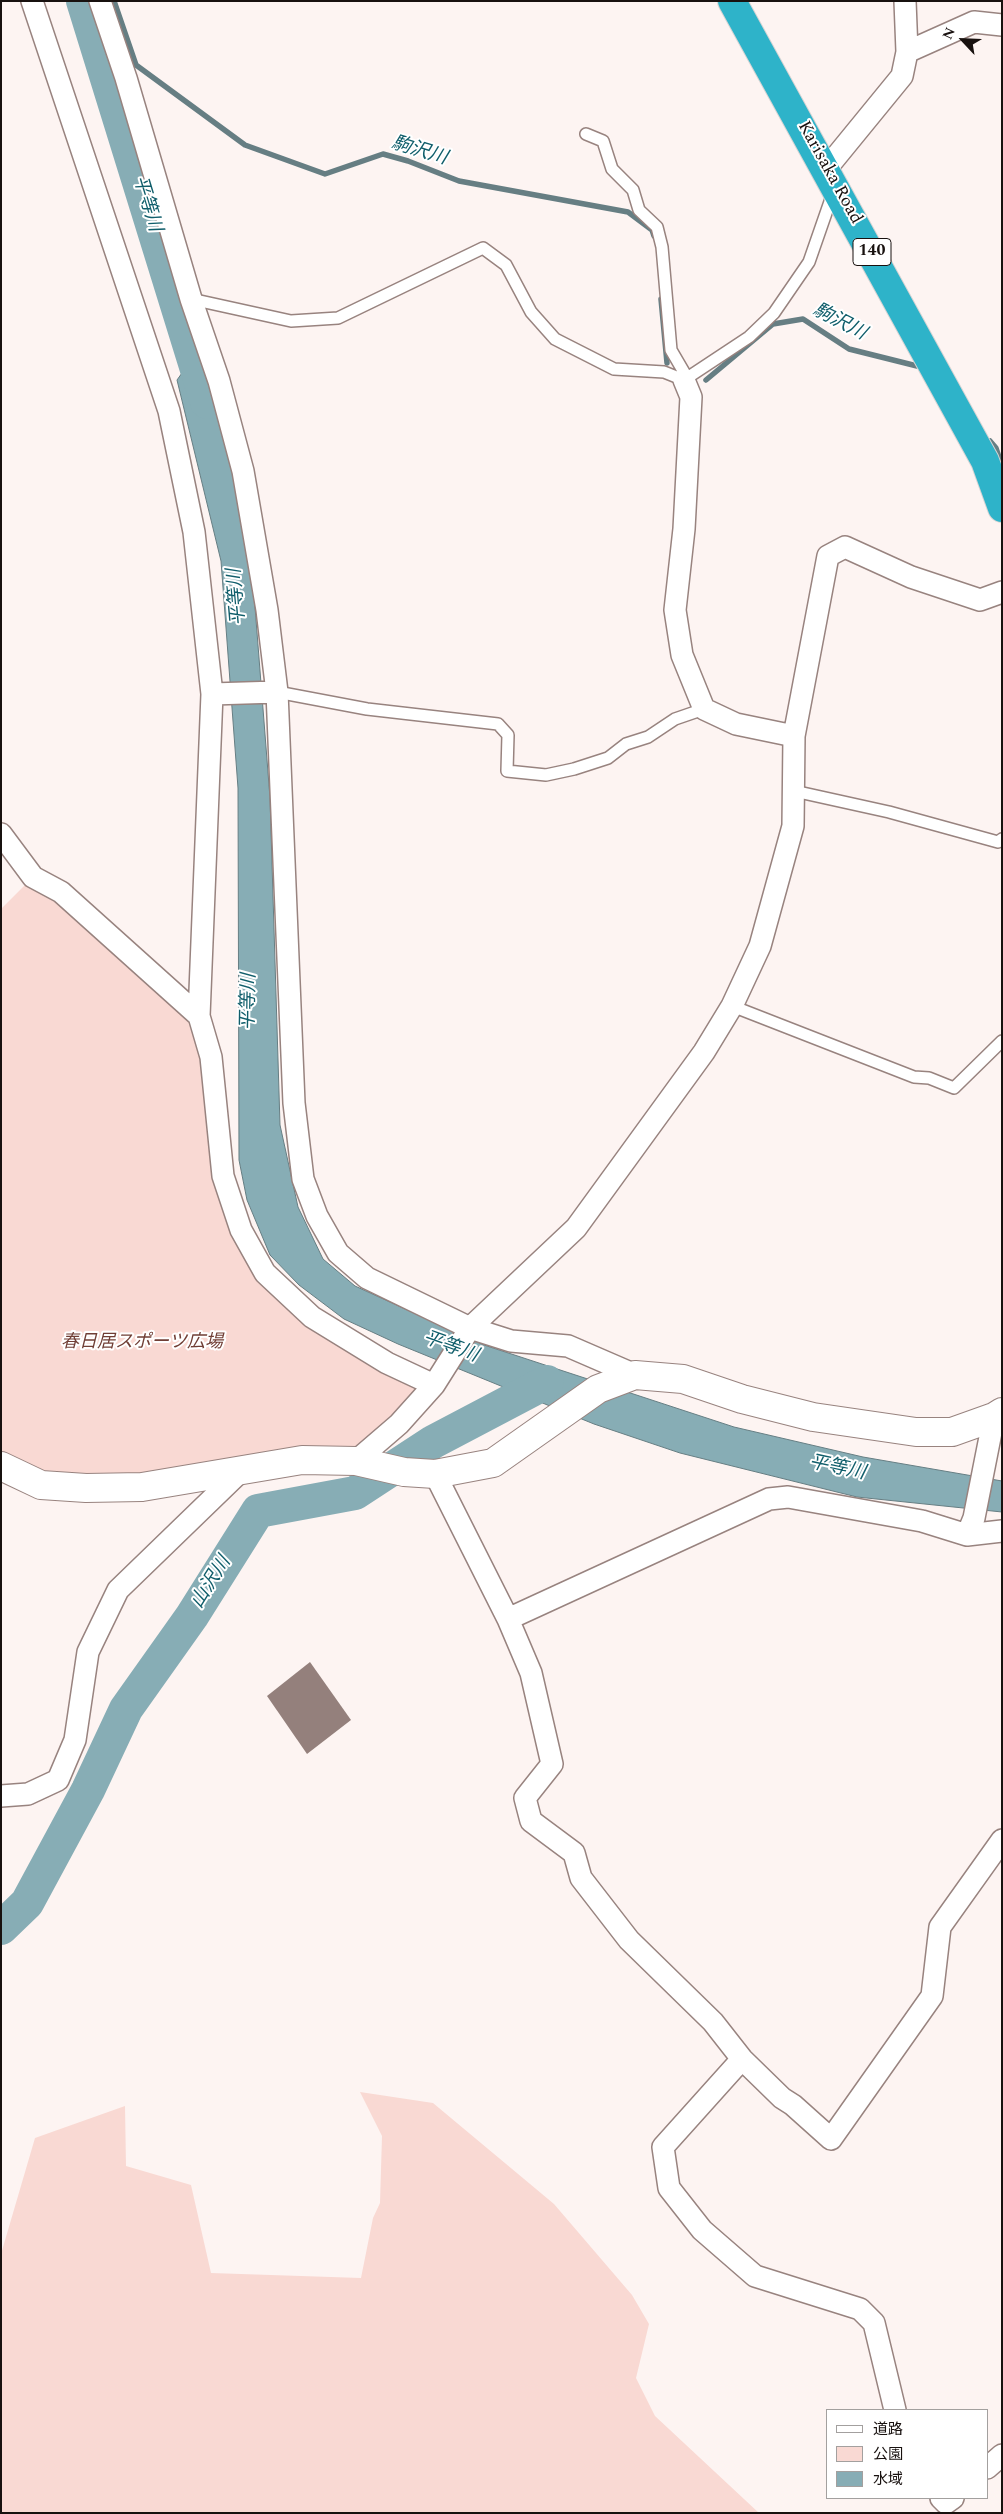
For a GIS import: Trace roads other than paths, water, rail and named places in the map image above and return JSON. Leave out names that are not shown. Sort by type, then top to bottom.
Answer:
[{"type":"highway","name":"Karisaka Road","points":[[732,1],[831,177],[986,461],[1002,508]]},
{"type":"street","points":[[32,1],[169,411],[194,532],[212,694],[198,1016],[211,1057],[223,1176],[241,1230],[265,1273],[312,1317],[387,1364],[434,1385]]},
{"type":"street","points":[[100,1],[126,78],[191,299],[219,381],[243,471],[266,610],[277,692],[294,1103],[303,1179],[317,1216],[338,1253],[367,1278],[470,1328],[511,1341],[568,1346],[635,1375],[683,1379],[742,1399],[813,1417],[889,1429],[952,1432],[998,1414]]},
{"type":"street","points":[[831,177],[902,76],[907,52],[904,1]]},
{"type":"street","points":[[907,52],[974,22],[1002,25]]},
{"type":"street","points":[[684,380],[691,397],[684,529],[675,610],[682,655],[704,709],[736,724],[794,736]]},
{"type":"street","points":[[362,1462],[400,1424],[434,1385],[470,1328],[576,1228],[704,1052],[732,1006],[760,946],[793,826],[794,736],[828,556],[845,547],[911,577],[980,600],[1002,592]]},
{"type":"street","points":[[212,694],[277,692]]},
{"type":"street","points":[[1,834],[32,877],[61,892],[198,1016]]},
{"type":"street","points":[[1,1466],[41,1484],[86,1488],[142,1487],[302,1460],[362,1462],[404,1472],[435,1474],[493,1463],[598,1389],[635,1375]]},
{"type":"street","points":[[971,1526],[990,1464],[998,1414]]},
{"type":"street","points":[[5,1798],[28,1794],[58,1780],[75,1740],[88,1652],[118,1590],[242,1470]]},
{"type":"street","points":[[435,1474],[508,1619],[531,1673],[552,1764],[525,1798],[530,1822],[574,1853],[581,1878],[629,1940],[713,2022],[742,2059],[782,2098],[794,2105],[831,2139],[932,1996],[940,1927],[1002,1840]]},
{"type":"street","points":[[508,1619],[769,1499],[788,1497],[915,1519],[1002,1531]]},
{"type":"street","points":[[742,2059],[663,2148],[669,2188],[702,2230],[755,2276],[860,2309],[874,2323],[896,2409]]},
{"type":"street","points":[[988,2467],[1002,2455]]},
{"type":"street","points":[[942,2499],[946,2503],[952,2499]]},
{"type":"lane","points":[[586,134],[603,141],[612,169],[633,190],[639,210],[657,227],[662,247],[671,350],[685,374],[684,380]]},
{"type":"lane","points":[[684,380],[749,337],[774,313],[809,262],[831,177]]},
{"type":"lane","points":[[191,299],[291,321],[338,318],[483,248],[506,265],[531,312],[555,339],[614,369],[664,372],[684,380]]},
{"type":"lane","points":[[277,692],[367,709],[498,724],[508,735],[507,771],[546,775],[574,769],[608,758],[626,744],[648,737],[674,719],[704,709]]},
{"type":"lane","points":[[794,791],[889,812],[998,842],[1002,839]]},
{"type":"lane","points":[[732,1006],[914,1077],[929,1078],[954,1088],[1002,1041]]},
{"type":"water","points":[[204,342],[251,556],[270,798],[280,1125],[298,1207],[323,1259],[355,1286],[484,1345],[734,1427],[863,1457],[1002,1481],[1002,1512],[857,1497],[680,1453],[594,1424],[398,1344],[344,1319],[299,1285],[270,1255],[247,1200],[239,1160],[238,788],[221,561],[177,380]]},
{"type":"waterway","name":"平等川","points":[[83,1],[207,402]]},
{"type":"waterway","name":"駒沢川","points":[[114,1],[136,65],[245,145],[325,174],[383,154],[408,161],[459,181],[628,212],[652,230],[654,236]]},
{"type":"waterway","name":"駒沢川","points":[[661,299],[667,363]]},
{"type":"waterway","name":"駒沢川","points":[[706,380],[773,324],[803,319],[849,349],[917,366]]},
{"type":"waterway","name":"駒沢川","points":[[990,441],[996,448],[1002,466]]},
{"type":"waterway","name":"山沢川","points":[[1,1928],[27,1903],[88,1790],[126,1709],[192,1616],[258,1511],[355,1493],[433,1442],[547,1382]]},
{"type":"park label","name":"春日居スポーツ広場","points":[[142,1343]]}]
